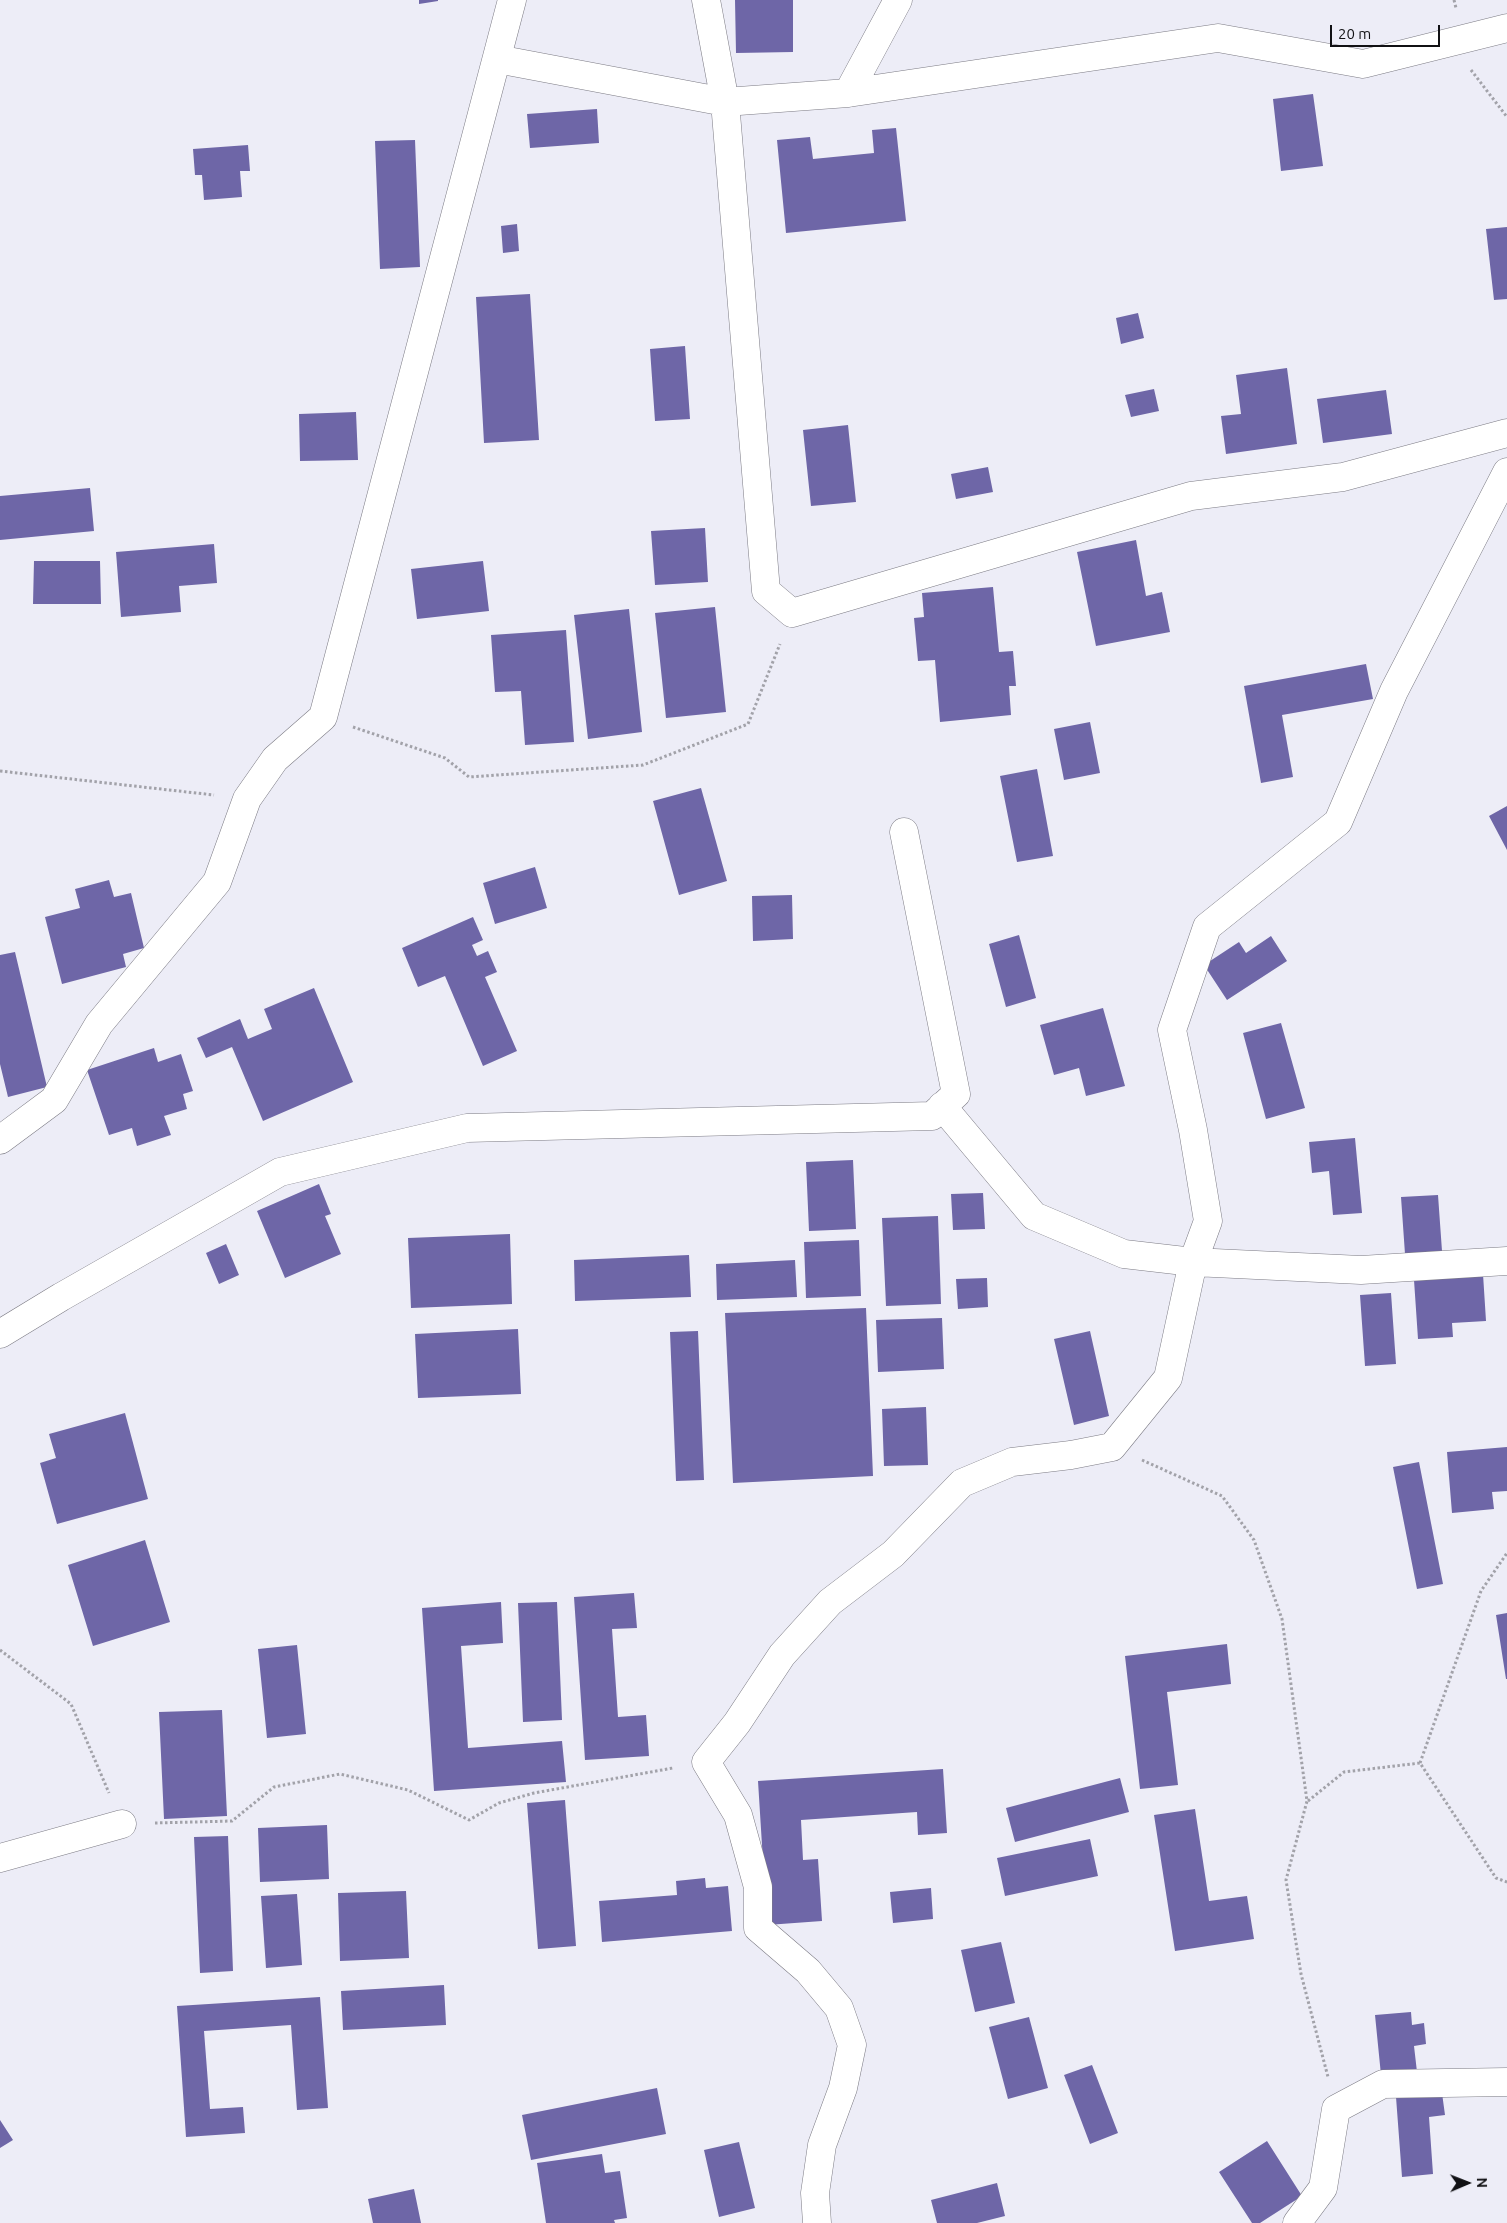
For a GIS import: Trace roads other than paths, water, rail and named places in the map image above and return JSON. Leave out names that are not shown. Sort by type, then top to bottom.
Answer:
[{"type":"street","points":[[0,1140],[54,1100],[100,1024],[217,882],[246,799],[275,758],[323,718],[512,0]]},
{"type":"street","points":[[706,0],[726,102],[766,591],[792,613],[1191,496],[1343,477],[1507,433]]},
{"type":"street","points":[[848,93],[898,0]]},
{"type":"street","points":[[497,59],[726,102],[848,93],[1218,38],[1363,64],[1507,28]]},
{"type":"street","points":[[817,2223],[815,2193],[822,2145],[843,2088],[852,2045],[839,2008],[808,1971],[758,1928],[758,1886],[738,1815],[706,1762],[737,1723],[782,1655],[830,1602],[893,1554],[962,1483],[1012,1462],[1071,1455],[1112,1447],[1168,1378],[1193,1262],[1208,1221],[1193,1130],[1172,1030],[1207,927],[1338,822],[1394,691],[1507,472]]},
{"type":"street","points":[[0,1334],[61,1296],[280,1172],[467,1128],[932,1116],[956,1094],[904,832]]},
{"type":"street","points":[[942,1106],[1034,1216],[1124,1254],[1193,1262],[1361,1270],[1507,1261]]},
{"type":"street","points":[[0,1858],[122,1824]]},
{"type":"street","points":[[1297,2223],[1323,2188],[1336,2109],[1383,2084],[1507,2082]]}]
